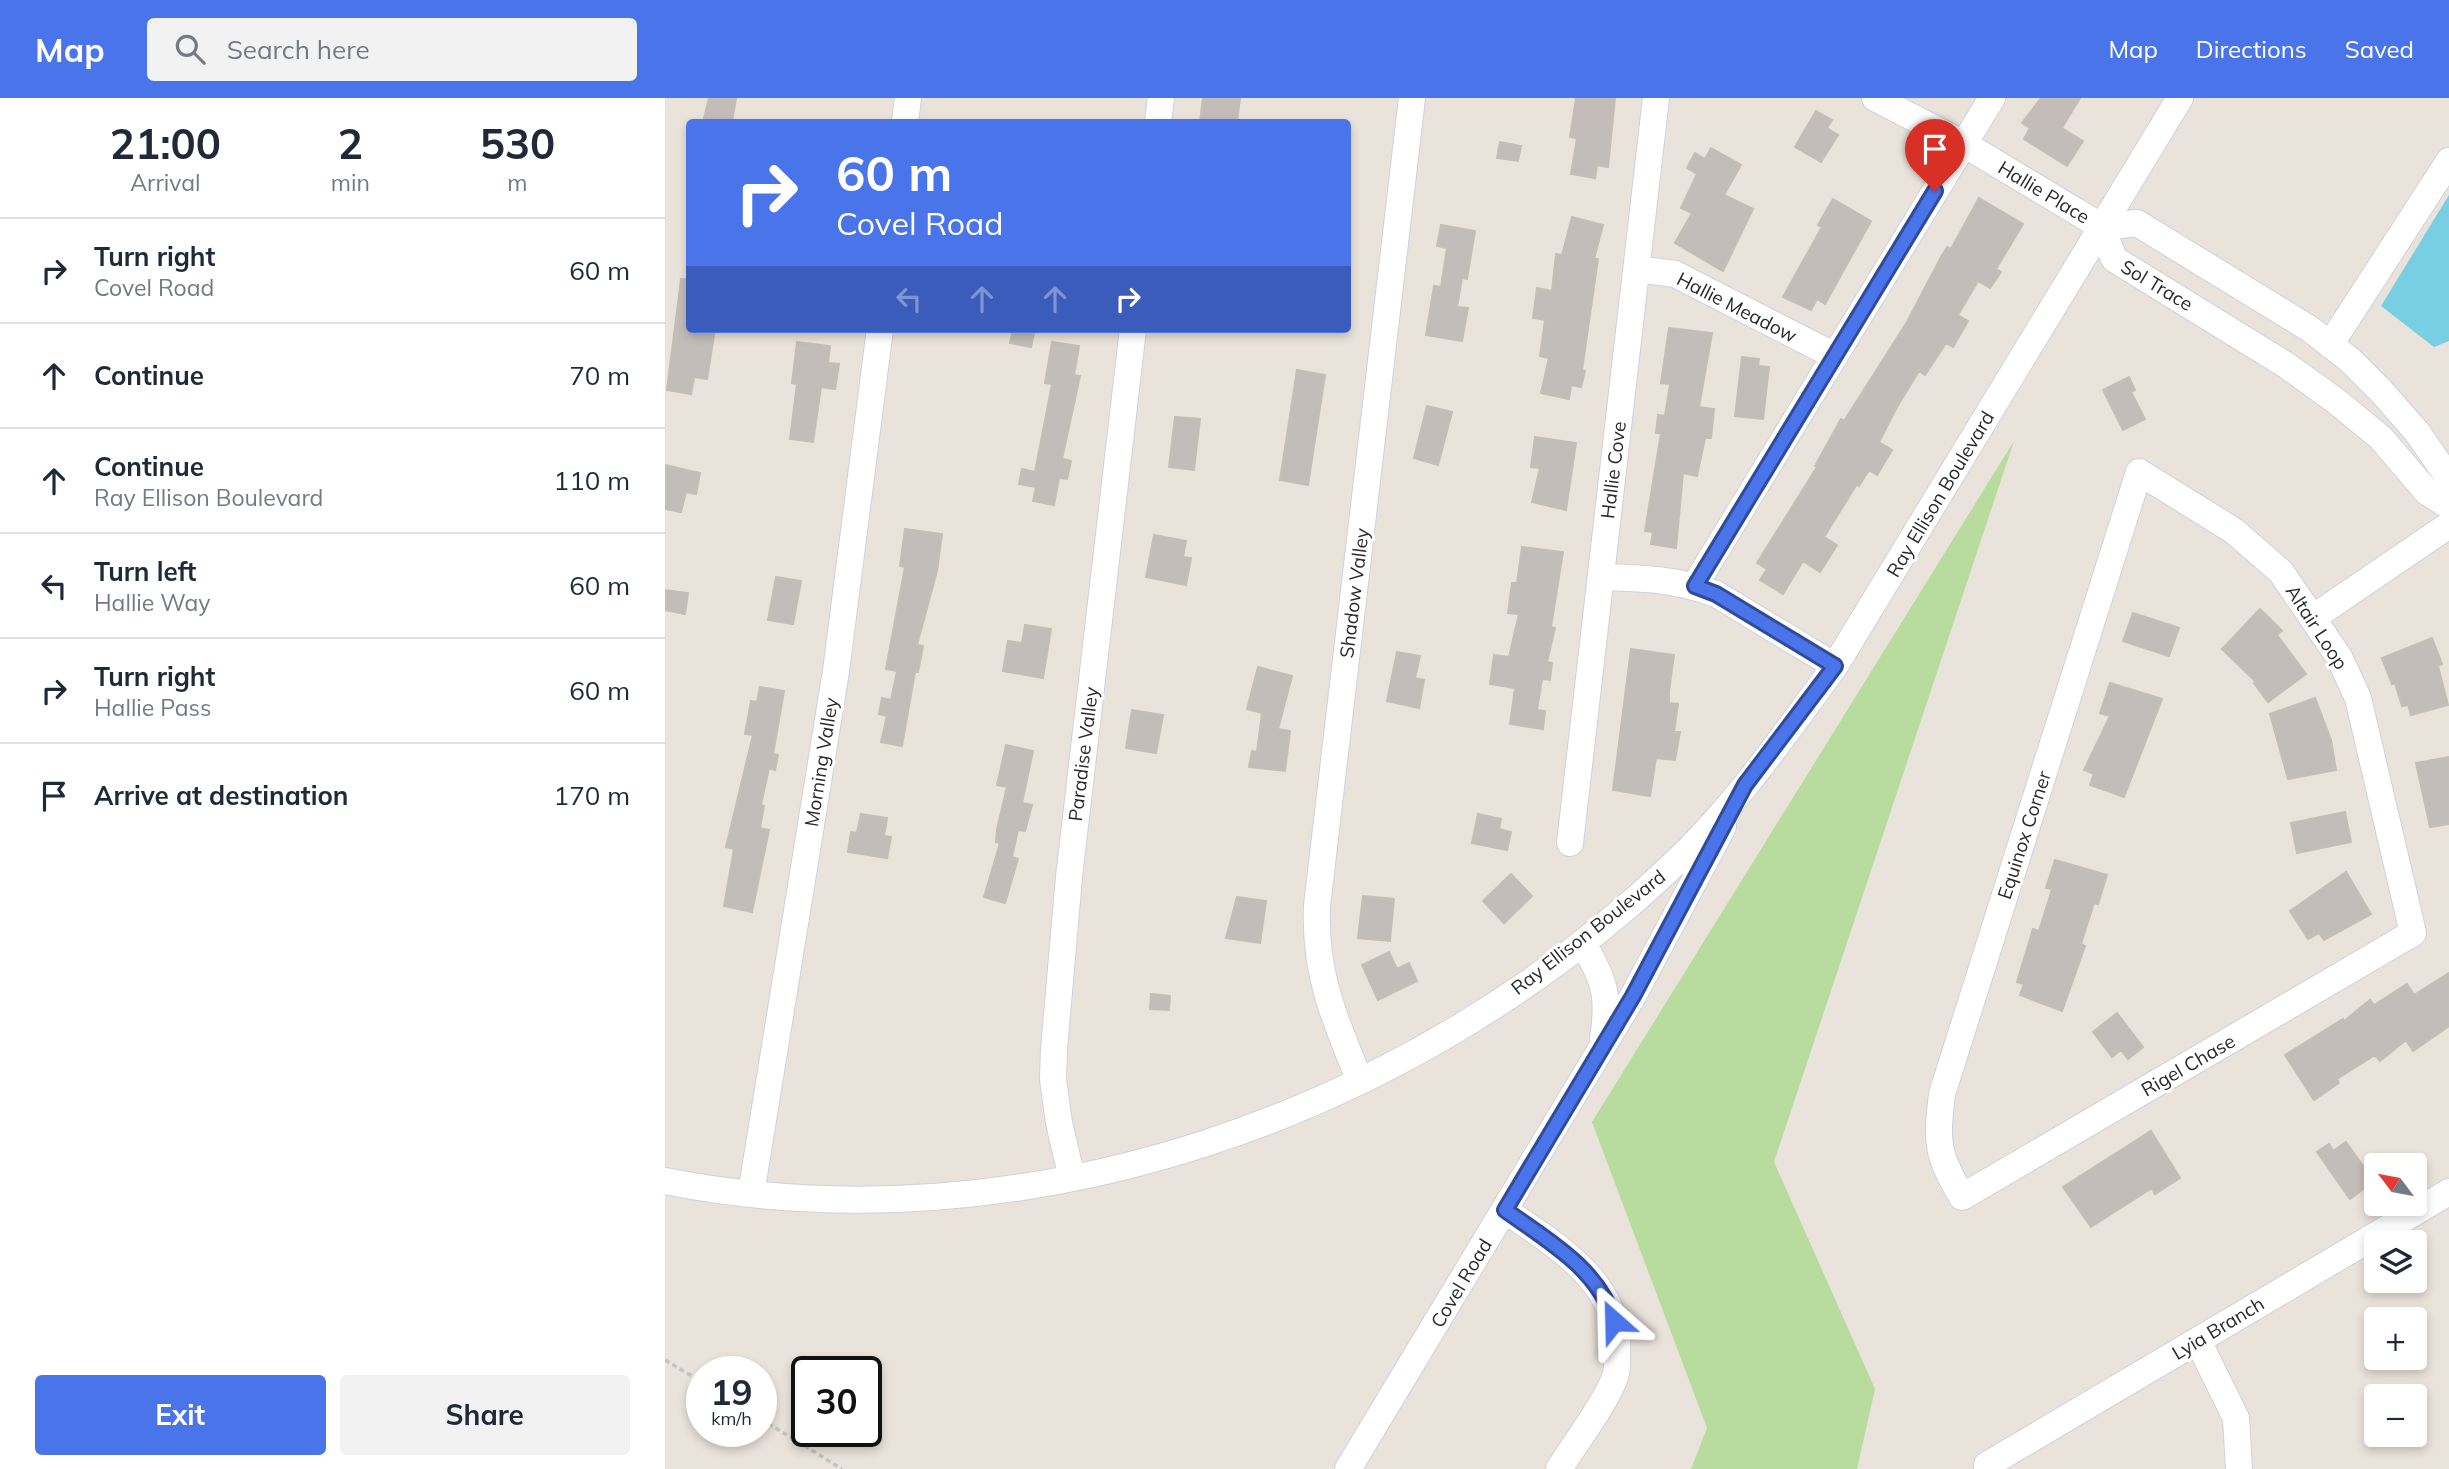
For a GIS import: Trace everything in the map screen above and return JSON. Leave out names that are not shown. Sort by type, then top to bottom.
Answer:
[{"type":"street","points":[[905,119],[908,98]]},
{"type":"street","points":[[1158,119],[1160,98]]},
{"type":"street","name":"Shadow Valley","points":[[1360,1081],[1322,981],[1317,953],[1317,906],[1412,98]]},
{"type":"street","name":"Hallie Cove","points":[[1570,842],[1657,98]]},
{"type":"street","name":"Hallie Place","points":[[1875,98],[1964,144],[2102,227]]},
{"type":"street","points":[[1695,586],[1992,98]]},
{"type":"street","name":"Ray Ellison Boulevard","points":[[665,1181],[751,1194],[806,1198],[927,1197],[1072,1178],[1178,1153],[1290,1115],[1431,1044],[1511,994],[1583,942],[1673,865],[1745,785],[1835,666],[2180,98]]},
{"type":"street","points":[[2330,345],[2449,161]]},
{"type":"street","points":[[2102,227],[2137,223],[2310,329],[2381,391],[2417,432],[2446,474],[2449,487]]},
{"type":"street","name":"Sol Trace","points":[[2102,227],[2113,259],[2286,365],[2336,401],[2381,438],[2427,492],[2449,506]]},
{"type":"street","name":"Hallie Meadow","points":[[1637,269],[1675,274],[1835,356]]},
{"type":"street","name":"Morning Valley","points":[[751,1194],[836,671],[879,333]]},
{"type":"street","name":"Paradise Valley","points":[[1072,1178],[1058,1112],[1054,1049],[1069,877],[1133,333]]},
{"type":"street","name":"Altair Loop","points":[[2139,472],[2234,531],[2281,572],[2339,657],[2358,698],[2413,933]]},
{"type":"street","name":"Equinox Corner","points":[[1962,1197],[1942,1163],[1940,1153],[1937,1135],[1942,1094],[2139,472]]},
{"type":"street","points":[[2314,617],[2449,526]]},
{"type":"street","points":[[1601,577],[1669,579],[1695,586],[1716,594],[1835,666]]},
{"type":"street","points":[[1601,1051],[1745,785]]},
{"type":"street","name":"Rigel Chase","points":[[1962,1197],[2413,933]]},
{"type":"street","name":"Covel Road","points":[[1348,1469],[1601,1051],[1608,1005],[1601,977],[1583,942]]},
{"type":"street","name":"Lyia Branch","points":[[1987,1467],[2449,1192]]},
{"type":"street","points":[[1505,1210],[1553,1244],[1590,1276],[1609,1307],[1618,1336],[1616,1376],[1559,1469]]},
{"type":"street","points":[[2198,1341],[2236,1418],[2239,1469]]},
{"type":"path","points":[[665,1360],[686,1372]]},
{"type":"path","points":[[777,1429],[842,1469]]},
{"type":"green space","points":[[2014,441],[1774,1162],[1875,1389],[1857,1469],[1691,1469],[1707,1428],[1592,1122]]},
{"type":"water","points":[[2449,195],[2449,341],[2434,347],[2381,306]]},
{"type":"building","points":[[709,98],[736,98],[732,119],[704,119]]},
{"type":"building","points":[[1203,98],[1240,98],[1237,119],[1200,119]]},
{"type":"building","points":[[1576,98],[1615,98],[1608,167],[1597,165],[1595,178],[1571,174],[1577,138],[1570,137]]},
{"type":"building","points":[[2041,98],[2080,98],[2062,128],[2083,141],[2067,166],[2024,139],[2030,128],[2022,123]]},
{"type":"building","points":[[1816,111],[1832,120],[1827,128],[1838,135],[1821,162],[1795,147]]},
{"type":"building","points":[[1500,142],[1521,146],[1518,161],[1497,158]]},
{"type":"building","points":[[1711,148],[1741,165],[1724,195],[1753,209],[1723,271],[1675,243],[1692,213],[1681,208],[1697,174],[1687,168],[1695,153],[1705,159]]},
{"type":"building","points":[[1979,198],[2023,224],[1996,269],[2001,272],[1990,288],[1978,281],[1958,315],[1968,321],[1953,347],[1946,343],[1925,375],[1919,371],[1897,407],[1879,442],[1892,450],[1877,475],[1869,470],[1859,486],[1857,484],[1824,537],[1837,545],[1820,572],[1803,561],[1783,594],[1760,580],[1767,569],[1757,563],[1817,467],[1815,466],[1841,419],[1844,421],[1907,322],[1941,257],[1947,247],[1951,249]]},
{"type":"building","points":[[1833,199],[1871,221],[1825,304],[1817,299],[1811,310],[1783,297],[1822,227],[1818,225]]},
{"type":"building","points":[[1572,217],[1603,225],[1594,259],[1598,259],[1582,370],[1585,371],[1581,387],[1571,385],[1569,399],[1541,393],[1549,358],[1540,356],[1545,320],[1533,318],[1537,288],[1552,291],[1556,254],[1562,255]]},
{"type":"building","points":[[1441,225],[1475,231],[1467,279],[1462,278],[1457,307],[1468,308],[1462,341],[1426,335],[1434,286],[1441,287],[1447,248],[1437,246]]},
{"type":"building","points":[[681,279],[686,280],[686,333],[714,333],[707,379],[694,377],[691,394],[667,390]]},
{"type":"building","points":[[1669,328],[1712,333],[1699,407],[1714,409],[1711,438],[1705,438],[1697,476],[1683,473],[1676,548],[1651,544],[1653,532],[1645,531],[1661,433],[1656,433],[1658,415],[1665,416],[1670,384],[1661,383]]},
{"type":"building","points":[[1012,333],[1034,333],[1031,347],[1010,343]]},
{"type":"building","points":[[797,342],[830,346],[828,363],[839,364],[835,389],[821,387],[813,442],[790,439],[797,384],[792,383]]},
{"type":"building","points":[[1052,342],[1079,346],[1074,375],[1080,376],[1062,459],[1071,461],[1067,479],[1059,478],[1054,505],[1033,501],[1036,487],[1019,484],[1022,469],[1035,472],[1052,384],[1045,383]]},
{"type":"building","points":[[1742,357],[1759,359],[1758,366],[1769,367],[1763,419],[1735,416]]},
{"type":"building","points":[[1297,370],[1325,375],[1308,485],[1280,480]]},
{"type":"building","points":[[2129,377],[2135,390],[2131,392],[2145,419],[2123,430],[2103,390]]},
{"type":"building","points":[[1427,406],[1452,412],[1438,465],[1414,458]]},
{"type":"building","points":[[1175,417],[1200,419],[1194,470],[1169,467]]},
{"type":"building","points":[[1535,437],[1576,443],[1566,510],[1532,502],[1540,468],[1531,467]]},
{"type":"building","points":[[665,465],[700,473],[696,494],[686,492],[681,512],[665,509]]},
{"type":"building","points":[[905,529],[942,534],[937,571],[917,645],[923,646],[918,672],[915,672],[902,746],[881,742],[887,716],[879,714],[882,698],[891,700],[897,671],[886,669],[905,567],[900,566]]},
{"type":"building","points":[[1154,535],[1186,541],[1183,557],[1191,558],[1186,585],[1146,577]]},
{"type":"building","points":[[1522,547],[1563,552],[1551,627],[1555,628],[1547,662],[1552,663],[1550,680],[1542,679],[1537,710],[1545,711],[1543,729],[1510,724],[1515,688],[1490,684],[1494,655],[1509,657],[1519,614],[1508,613],[1512,583],[1517,583]]},
{"type":"building","points":[[776,577],[801,581],[793,624],[768,620]]},
{"type":"building","points":[[665,590],[688,593],[685,614],[665,610]]},
{"type":"building","points":[[2260,609],[2282,631],[2277,635],[2306,674],[2268,702],[2254,683],[2256,682],[2222,649]]},
{"type":"building","points":[[2133,613],[2179,628],[2169,656],[2123,641]]},
{"type":"building","points":[[1025,625],[1051,629],[1043,678],[1003,671],[1008,641],[1022,643]]},
{"type":"building","points":[[2432,638],[2442,664],[2438,666],[2448,705],[2411,715],[2408,705],[2402,706],[2395,683],[2392,684],[2382,658]]},
{"type":"building","points":[[1631,649],[1674,655],[1669,703],[1678,704],[1674,732],[1680,732],[1675,760],[1656,758],[1650,796],[1613,790]]},
{"type":"building","points":[[1397,652],[1420,656],[1415,678],[1424,680],[1419,708],[1387,701]]},
{"type":"building","points":[[1258,667],[1292,676],[1278,729],[1290,731],[1285,771],[1249,767],[1252,751],[1257,752],[1262,713],[1247,709]]},
{"type":"building","points":[[2110,683],[2162,699],[2124,797],[2090,785],[2094,774],[2084,770],[2110,716],[2100,713]]},
{"type":"building","points":[[760,687],[784,691],[773,754],[778,755],[775,770],[769,768],[761,805],[764,806],[760,828],[769,830],[752,912],[724,906],[734,849],[726,847],[753,735],[745,734],[751,701],[757,702]]},
{"type":"building","points":[[2315,698],[2331,740],[2336,770],[2288,779],[2270,714]]},
{"type":"building","points":[[1132,710],[1163,715],[1156,753],[1126,748]]},
{"type":"building","points":[[1006,745],[1033,751],[1022,803],[1032,805],[1025,831],[1018,830],[1012,857],[1018,859],[1005,903],[984,897],[1000,843],[996,842],[997,829],[1007,787],[997,785]]},
{"type":"building","points":[[2449,757],[2449,824],[2430,827],[2416,763]]},
{"type":"building","points":[[2345,812],[2351,842],[2297,853],[2291,823]]},
{"type":"building","points":[[861,814],[887,818],[884,836],[891,837],[887,858],[848,852],[851,832],[857,833]]},
{"type":"building","points":[[1478,814],[1501,819],[1499,829],[1511,832],[1507,850],[1472,843]]},
{"type":"building","points":[[2055,860],[2107,875],[2098,904],[2094,903],[2081,944],[2085,946],[2062,1011],[2020,995],[2024,984],[2017,982],[2033,929],[2039,931],[2052,889],[2046,888]]},
{"type":"building","points":[[2346,872],[2371,914],[2324,940],[2319,933],[2308,939],[2290,911]]},
{"type":"building","points":[[1511,874],[1532,896],[1504,923],[1483,901]]},
{"type":"building","points":[[1363,896],[1394,899],[1390,941],[1358,938]]},
{"type":"building","points":[[1237,897],[1266,901],[1260,943],[1226,938]]},
{"type":"building","points":[[1389,952],[1397,969],[1409,963],[1417,981],[1378,1000],[1362,965]]},
{"type":"building","points":[[2449,973],[2449,1026],[2413,1051],[2406,1040],[2380,1061],[2375,1055],[2337,1079],[2339,1083],[2314,1100],[2285,1055],[2343,1019],[2344,1021],[2370,1000],[2374,1005],[2407,984],[2414,995]]},
{"type":"building","points":[[1151,994],[1170,996],[1169,1010],[1150,1009]]},
{"type":"building","points":[[2117,1013],[2143,1047],[2128,1059],[2121,1050],[2112,1057],[2093,1032]]},
{"type":"building","points":[[2151,1131],[2180,1178],[2155,1194],[2152,1188],[2091,1227],[2063,1187]]},
{"type":"building","points":[[2346,1142],[2364,1167],[2364,1188],[2350,1199],[2317,1152],[2329,1144],[2333,1151]]},
{"type":"route","points":[[1614,1321],[1609,1307],[1590,1276],[1553,1244],[1505,1210],[1633,996],[1745,785],[1835,666],[1716,594],[1695,586],[1935,191]]}]
